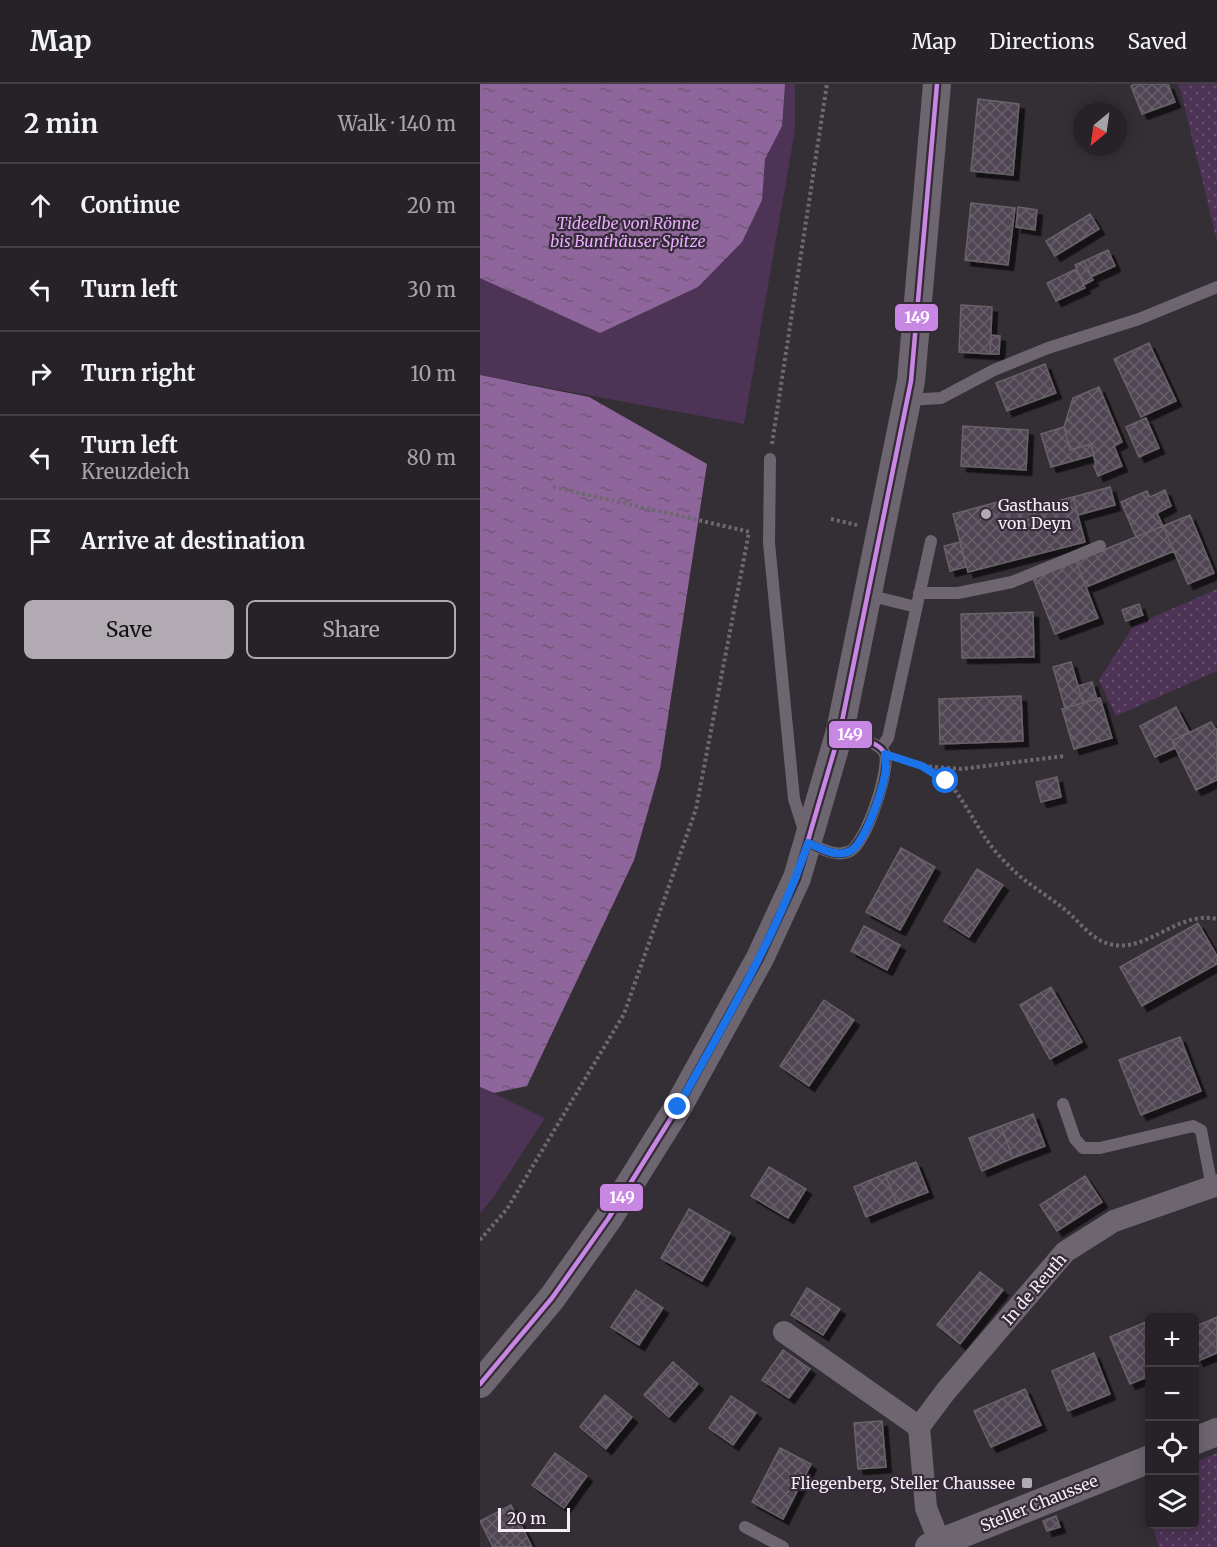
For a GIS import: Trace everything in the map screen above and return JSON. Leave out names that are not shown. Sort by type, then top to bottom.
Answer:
[{"type":"street","points":[[480,1384],[558,1290],[608,1219],[678,1107],[760,958],[797,878],[840,731],[908,400],[917,323],[937,84]]},
{"type":"street","name":"In de Reuth","points":[[919,1427],[946,1391],[1065,1252],[1114,1221],[1215,1186]]},
{"type":"street","points":[[784,1332],[919,1427],[926,1508],[934,1545]]},
{"type":"street","points":[[1199,1439],[1217,1432]]},
{"type":"street","name":"Steller Chaussee","points":[[934,1545],[1145,1461]]},
{"type":"lane","points":[[908,400],[940,398],[994,370],[1048,348],[1139,319],[1217,287]]},
{"type":"lane","points":[[770,459],[770,543],[794,799],[808,843],[832,853],[848,852],[857,847],[877,802],[886,768],[883,751],[888,738],[931,541]]},
{"type":"lane","points":[[919,594],[958,593],[1012,582],[1100,546]]},
{"type":"lane","points":[[868,596],[916,607]]},
{"type":"lane","points":[[840,731],[863,739],[883,751]]},
{"type":"lane","points":[[1063,1104],[1075,1139],[1083,1148],[1100,1148],[1193,1126],[1201,1130],[1215,1186]]},
{"type":"lane","points":[[745,1527],[783,1547]]},
{"type":"path","points":[[770,459],[827,84]]},
{"type":"path","points":[[553,487],[750,532]]},
{"type":"path","points":[[480,1240],[507,1209],[624,1014],[696,809],[753,521]]},
{"type":"path","points":[[883,751],[922,766],[946,781],[987,841],[1015,871],[1068,913],[1095,938],[1109,944],[1130,945],[1152,938],[1179,923],[1205,916],[1217,919]]},
{"type":"path","points":[[922,766],[961,769],[1065,756]]},
{"type":"green space","name":"Tideelbe von Rönne bis Bunthäuser Spitze","points":[[480,84],[795,84],[795,130],[744,424],[480,375]]},
{"type":"green space","points":[[1179,84],[1217,84],[1217,241]]},
{"type":"green space","points":[[1217,589],[1217,671],[1116,716],[1099,680],[1133,626]]},
{"type":"green space","points":[[480,1087],[545,1118],[493,1198],[480,1213]]},
{"type":"green space","points":[[1217,1453],[1217,1547],[1159,1547],[1153,1529],[1199,1529],[1199,1460]]},
{"type":"water","name":"Tideelbe von Rönne bis Bunthäuser Spitze","points":[[480,84],[785,84],[782,126],[765,159],[762,200],[742,242],[698,287],[600,333],[480,278]]},
{"type":"water","points":[[480,375],[589,397],[707,464],[660,769],[634,860],[527,1086],[494,1093],[480,1087]]},
{"type":"building","points":[[1168,84],[1175,102],[1142,114],[1131,86]]},
{"type":"building","points":[[978,99],[1019,104],[1013,175],[971,171]]},
{"type":"building","points":[[971,203],[1015,208],[1008,265],[965,260]]},
{"type":"building","points":[[1018,207],[1037,210],[1035,230],[1016,227]]},
{"type":"building","points":[[1090,214],[1099,229],[1055,256],[1046,241]]},
{"type":"building","points":[[1108,250],[1115,266],[1091,277],[1084,261]]},
{"type":"building","points":[[1084,261],[1093,280],[1084,285],[1075,265]]},
{"type":"building","points":[[1076,269],[1085,288],[1056,301],[1047,283]]},
{"type":"building","points":[[961,305],[992,307],[990,354],[959,352]]},
{"type":"building","points":[[991,335],[1000,336],[999,354],[990,354]]},
{"type":"building","points":[[1149,343],[1176,401],[1141,417],[1114,359]]},
{"type":"building","points":[[1045,364],[1056,393],[1007,411],[996,383]]},
{"type":"building","points":[[1099,387],[1122,442],[1114,446],[1122,466],[1098,476],[1091,444],[1070,450],[1064,427],[1073,398]]},
{"type":"building","points":[[1146,418],[1159,448],[1139,457],[1126,427]]},
{"type":"building","points":[[963,426],[1028,430],[1026,470],[961,466]]},
{"type":"building","points":[[1064,427],[1070,450],[1091,444],[1094,455],[1051,467],[1041,434]]},
{"type":"building","points":[[1110,487],[1115,505],[1078,515],[1073,497]]},
{"type":"building","points":[[1165,490],[1171,506],[1157,513],[1163,526],[1136,537],[1121,502],[1147,491],[1150,497]]},
{"type":"building","points":[[1073,497],[1085,542],[968,572],[953,514],[998,502],[1000,508],[1014,504],[1015,512]]},
{"type":"building","points":[[1190,515],[1214,573],[1188,584],[1163,526]]},
{"type":"building","points":[[1163,526],[1174,551],[1086,587],[1076,561]]},
{"type":"building","points":[[960,542],[966,567],[950,571],[944,546]]},
{"type":"building","points":[[1076,561],[1098,618],[1055,634],[1033,578]]},
{"type":"building","points":[[1139,604],[1143,615],[1126,621],[1122,610]]},
{"type":"building","points":[[1033,612],[1034,657],[962,658],[961,614]]},
{"type":"building","points":[[1071,662],[1083,703],[1065,708],[1053,667]]},
{"type":"building","points":[[1092,682],[1097,699],[1083,703],[1078,686]]},
{"type":"building","points":[[1021,696],[1023,741],[940,744],[939,699]]},
{"type":"building","points":[[1100,698],[1112,738],[1074,749],[1062,709]]},
{"type":"building","points":[[1176,707],[1189,732],[1172,741],[1175,748],[1155,757],[1140,726]]},
{"type":"building","points":[[1211,722],[1217,729],[1217,780],[1196,790],[1172,741]]},
{"type":"building","points":[[1057,777],[1061,797],[1041,802],[1036,782]]},
{"type":"building","points":[[901,848],[935,867],[900,930],[866,912]]},
{"type":"building","points":[[977,869],[1003,885],[969,937],[944,921]]},
{"type":"building","points":[[1198,923],[1217,956],[1217,964],[1142,1006],[1120,967]]},
{"type":"building","points":[[864,926],[900,945],[887,970],[851,951]]},
{"type":"building","points":[[1051,987],[1082,1042],[1050,1059],[1020,1005]]},
{"type":"building","points":[[824,1000],[854,1020],[809,1086],[780,1066]]},
{"type":"building","points":[[1180,1037],[1201,1091],[1141,1115],[1119,1060]]},
{"type":"building","points":[[1033,1114],[1045,1146],[1013,1158],[1001,1126]]},
{"type":"building","points":[[1001,1126],[1013,1158],[982,1171],[969,1138]]},
{"type":"building","points":[[916,1162],[928,1192],[897,1204],[885,1174]]},
{"type":"building","points":[[769,1167],[806,1189],[788,1218],[751,1196]]},
{"type":"building","points":[[885,1174],[897,1204],[866,1217],[854,1187]]},
{"type":"building","points":[[1085,1176],[1102,1202],[1057,1231],[1040,1205]]},
{"type":"building","points":[[689,1209],[730,1233],[702,1281],[661,1258]]},
{"type":"building","points":[[980,1272],[1003,1290],[960,1344],[937,1325]]},
{"type":"building","points":[[807,1288],[840,1309],[823,1335],[791,1315]]},
{"type":"building","points":[[636,1290],[663,1308],[639,1345],[611,1327]]},
{"type":"building","points":[[1217,1317],[1217,1353],[1199,1361],[1199,1325]]},
{"type":"building","points":[[1145,1322],[1145,1378],[1130,1384],[1110,1337]]},
{"type":"building","points":[[783,1350],[810,1369],[789,1398],[762,1380]]},
{"type":"building","points":[[1094,1353],[1110,1394],[1068,1411],[1052,1371]]},
{"type":"building","points":[[673,1362],[698,1384],[669,1417],[644,1395]]},
{"type":"building","points":[[1025,1389],[1041,1425],[991,1447],[974,1411]]},
{"type":"building","points":[[605,1395],[632,1417],[606,1449],[580,1427]]},
{"type":"building","points":[[731,1396],[756,1413],[733,1445],[709,1428]]},
{"type":"building","points":[[882,1421],[886,1467],[858,1469],[854,1423]]},
{"type":"building","points":[[780,1448],[811,1464],[783,1519],[752,1502]]},
{"type":"building","points":[[555,1453],[587,1476],[564,1508],[532,1485]]},
{"type":"building","points":[[511,1505],[532,1547],[493,1547],[480,1521]]},
{"type":"building","points":[[1056,1516],[1060,1527],[1047,1531],[1043,1521]]},
{"type":"transit line","name":"149","points":[[480,1384],[552,1298],[608,1219],[678,1107],[760,958],[797,878],[840,731],[911,381],[937,84]]},
{"type":"transit line","name":"149","points":[[808,843],[833,853],[848,852],[862,836],[881,791],[886,763],[885,754],[878,746],[840,731]]},
{"type":"place","name":"Gasthaus von Deyn","points":[[986,514]]},
{"type":"place","name":"Fliegenberg, Steller Chaussee","points":[[1027,1483]]},
{"type":"route","points":[[678,1107],[760,958],[797,878],[808,843],[832,853],[848,852],[857,847],[877,802],[886,768],[885,754],[922,766],[946,781]]}]
